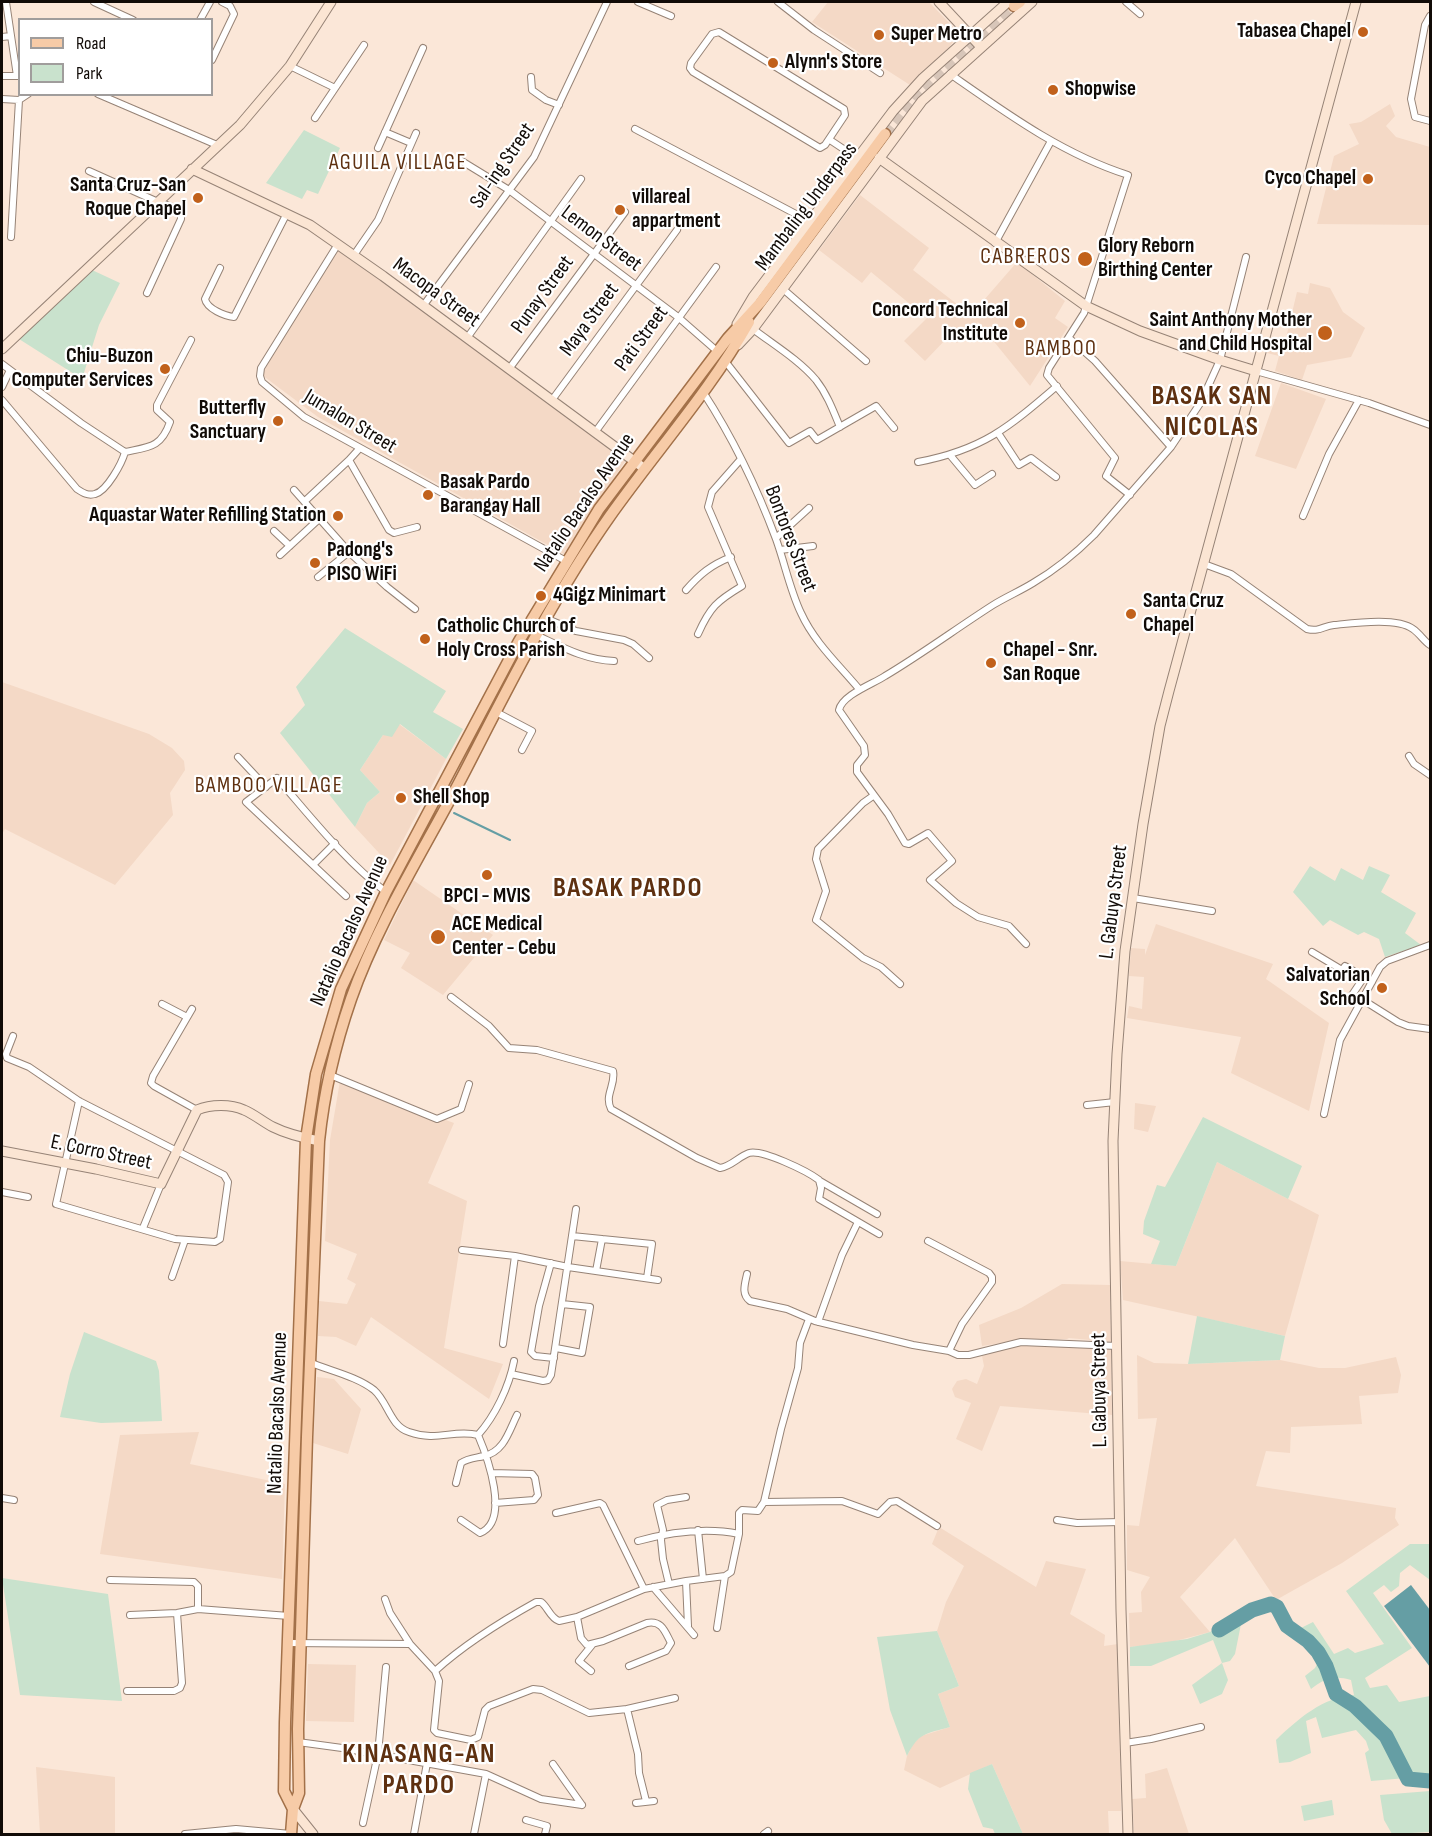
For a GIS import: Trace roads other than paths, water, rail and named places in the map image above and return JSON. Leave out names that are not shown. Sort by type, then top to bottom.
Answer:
[{"type":"main road","name":"Mambaling Underpass","points":[[760,303],[885,134]]},
{"type":"main road","name":"Natalio Bacalso Avenue","points":[[291,1834],[293,1809],[298,1793],[309,1362],[319,1141],[322,1108],[352,997],[386,920],[545,618],[609,517],[725,361],[731,343],[760,303]]},
{"type":"main road","name":"Natalio Bacalso Avenue","points":[[293,1809],[284,1791],[306,1139],[316,1074],[330,1022],[341,989],[386,892],[519,641],[566,561],[599,509],[635,461],[718,352],[731,343]]},
{"type":"main road","points":[[498,681],[509,687]]},
{"type":"street","points":[[2,76],[18,76],[6,2]]},
{"type":"street","points":[[94,2],[129,18]]},
{"type":"street","points":[[201,18],[210,2]]},
{"type":"street","points":[[213,58],[234,14],[230,6],[222,2]]},
{"type":"street","points":[[2,349],[257,108],[290,66],[331,2]]},
{"type":"street","name":"Sal-ing Street","points":[[423,306],[534,157],[607,2]]},
{"type":"street","points":[[638,2],[671,16]]},
{"type":"street","points":[[780,2],[814,30],[880,74]]},
{"type":"street","points":[[939,2],[981,47]]},
{"type":"street","name":"Natalio Bacalso Avenue","points":[[731,343],[753,328],[922,101],[1032,2]]},
{"type":"street","points":[[1126,2],[1140,14]]},
{"type":"street","name":"L. Gabuya Street","points":[[1128,1834],[1122,1648],[1113,1141],[1125,951],[1160,726],[1356,2]]},
{"type":"street","name":"Natalio Bacalso Avenue","points":[[731,343],[753,297],[857,158],[923,78],[970,35],[1014,3]]},
{"type":"street","points":[[1431,16],[1425,25],[1411,99],[1415,117],[1431,121]]},
{"type":"street","points":[[719,32],[844,109],[845,116],[830,140],[820,148],[693,72],[690,68],[691,63],[712,34],[719,32]]},
{"type":"street","points":[[2,37],[11,36]]},
{"type":"street","points":[[315,118],[364,45]]},
{"type":"street","points":[[378,148],[423,48]]},
{"type":"street","points":[[290,66],[335,87]]},
{"type":"street","points":[[950,74],[1023,125],[1051,141],[1105,168],[1128,175],[1086,306],[1047,375],[1116,458],[1106,476],[1130,495]]},
{"type":"street","points":[[531,77],[532,90],[546,100],[559,105]]},
{"type":"street","points":[[2,99],[19,100],[25,96]]},
{"type":"street","points":[[103,96],[217,145]]},
{"type":"street","points":[[11,237],[19,100]]},
{"type":"street","points":[[635,129],[809,222]]},
{"type":"street","points":[[385,132],[411,143]]},
{"type":"street","points":[[354,255],[378,220],[416,133]]},
{"type":"street","points":[[830,140],[857,158]]},
{"type":"street","points":[[995,243],[1051,141]]},
{"type":"street","points":[[879,158],[1086,306],[1140,331],[1220,360],[1359,400],[1431,425]]},
{"type":"street","name":"Lemon Street","points":[[460,160],[509,190],[678,317],[718,352]]},
{"type":"street","name":"Macopa Street","points":[[192,169],[310,225],[596,431],[645,469]]},
{"type":"street","points":[[89,171],[181,210],[182,214],[147,293]]},
{"type":"street","points":[[467,338],[581,179]]},
{"type":"street","name":"Punay Street","points":[[509,369],[625,212]]},
{"type":"street","points":[[220,268],[205,303],[208,307],[234,317],[287,213]]},
{"type":"street","name":"Maya Street","points":[[552,400],[677,230]]},
{"type":"street","name":"Jumalon Street","points":[[338,244],[261,368],[262,382],[304,417],[358,449],[566,561]]},
{"type":"street","points":[[1026,944],[1009,926],[978,917],[956,903],[930,880],[952,861],[928,833],[909,844],[905,843],[857,772],[856,768],[865,755],[864,746],[839,710],[840,706],[859,689],[875,683],[918,656],[996,603],[1036,581],[1081,549],[1130,495],[1171,447],[1201,402],[1220,360],[1246,257]]},
{"type":"street","name":"Pati Street","points":[[596,431],[716,267]]},
{"type":"street","points":[[783,289],[866,361]]},
{"type":"street","points":[[753,328],[817,381],[840,427]]},
{"type":"street","points":[[1069,338],[1095,361],[1171,447]]},
{"type":"street","points":[[2,364],[81,423],[125,452],[153,446],[163,438],[170,423],[157,410],[157,405],[191,340]]},
{"type":"street","points":[[725,361],[789,443],[810,431],[817,440],[876,406],[894,428]]},
{"type":"street","points":[[2,387],[10,370]]},
{"type":"street","points":[[918,462],[964,450],[998,433],[1013,424],[1057,386]]},
{"type":"street","name":"Bontores Street","points":[[703,392],[723,422],[741,459],[776,538],[801,613],[812,633],[859,689]]},
{"type":"street","points":[[2,400],[77,489],[87,495],[98,494],[103,489],[122,463],[125,452]]},
{"type":"street","points":[[1303,516],[1329,454],[1359,400]]},
{"type":"street","points":[[998,433],[1018,465],[1031,458],[1056,477]]},
{"type":"street","points":[[305,501],[358,449]]},
{"type":"street","points":[[950,455],[975,485],[992,474]]},
{"type":"street","points":[[698,634],[708,612],[722,598],[742,586],[708,507],[712,492],[741,459]]},
{"type":"street","points":[[349,460],[389,530],[394,533],[417,528]]},
{"type":"street","points":[[294,490],[349,552],[414,609]]},
{"type":"street","points":[[776,538],[809,508]]},
{"type":"street","points":[[280,555],[319,519]]},
{"type":"street","points":[[274,531],[290,546]]},
{"type":"street","points":[[780,550],[813,546]]},
{"type":"street","points":[[318,577],[349,552]]},
{"type":"street","points":[[686,590],[704,570],[713,564],[731,558]]},
{"type":"street","points":[[1204,564],[1231,574],[1307,629],[1316,631],[1329,626],[1367,622],[1395,624],[1412,628],[1431,645]]},
{"type":"street","points":[[545,618],[576,630],[624,640],[633,644],[649,658]]},
{"type":"street","points":[[536,635],[585,657],[598,661],[614,661]]},
{"type":"street","points":[[496,712],[532,731],[522,750]]},
{"type":"street","points":[[1409,756],[1414,764],[1431,775]]},
{"type":"street","points":[[238,757],[266,787]]},
{"type":"street","points":[[346,896],[246,802],[277,778],[335,843],[386,892]]},
{"type":"street","points":[[873,796],[863,803],[818,849],[816,859],[826,891],[816,920],[863,958],[881,967],[900,984]]},
{"type":"street","points":[[313,865],[335,843]]},
{"type":"street","points":[[1133,898],[1212,911]]},
{"type":"street","points":[[1324,1114],[1340,1040],[1384,963],[1431,945]]},
{"type":"street","points":[[1312,952],[1336,968],[1342,970],[1345,966],[1372,982]]},
{"type":"street","points":[[1348,1001],[1364,977]]},
{"type":"street","points":[[451,998],[489,1026],[508,1048],[537,1050],[613,1071],[614,1077],[608,1097],[611,1108],[697,1158],[720,1168],[729,1167],[748,1153],[756,1152],[792,1166],[877,1214]]},
{"type":"street","points":[[1363,1000],[1398,1022],[1408,1026],[1431,1029]]},
{"type":"street","points":[[162,1004],[187,1017]]},
{"type":"street","points":[[192,1009],[151,1083],[197,1110],[204,1107],[226,1106],[243,1109],[273,1127],[306,1139],[319,1141]]},
{"type":"street","points":[[13,1036],[6,1054],[7,1059],[28,1067],[79,1101],[224,1175],[228,1182],[220,1239],[216,1242],[185,1240],[56,1204],[79,1101]]},
{"type":"street","points":[[330,1075],[437,1119],[461,1109],[469,1084]]},
{"type":"street","points":[[1087,1105],[1115,1102]]},
{"type":"street","name":"E. Corro Street","points":[[2,1151],[96,1169],[161,1185],[197,1110]]},
{"type":"street","points":[[820,1181],[819,1199],[879,1234]]},
{"type":"street","points":[[143,1228],[161,1185]]},
{"type":"street","points":[[2,1192],[28,1197]]},
{"type":"street","points":[[511,1374],[548,1380],[555,1358],[576,1209]]},
{"type":"street","points":[[818,1322],[842,1255],[858,1222]]},
{"type":"street","points":[[572,1236],[652,1244],[647,1278]]},
{"type":"street","points":[[596,1271],[602,1239]]},
{"type":"street","points":[[172,1277],[185,1240]]},
{"type":"street","points":[[928,1241],[989,1273],[992,1277],[992,1282],[962,1324],[949,1351]]},
{"type":"street","points":[[462,1250],[551,1263],[567,1268],[658,1280]]},
{"type":"street","points":[[503,1344],[515,1257]]},
{"type":"street","points":[[551,1263],[539,1306],[531,1352],[535,1356],[555,1358]]},
{"type":"street","points":[[747,1274],[744,1293],[750,1301],[787,1309],[818,1322],[913,1345],[949,1351],[958,1355],[969,1355],[1021,1342],[1117,1346]]},
{"type":"street","points":[[556,1348],[582,1353],[590,1307],[562,1304]]},
{"type":"street","points":[[435,1671],[471,1641],[536,1602],[545,1605],[555,1620],[577,1617],[644,1589],[725,1576],[731,1572],[739,1534],[739,1513],[742,1510],[758,1511],[764,1502],[780,1429],[798,1368],[797,1354],[801,1337],[809,1319]]},
{"type":"street","points":[[478,1436],[486,1426],[511,1374],[514,1361]]},
{"type":"street","points":[[309,1362],[369,1386],[380,1397],[403,1430],[433,1438],[466,1432],[478,1436],[487,1456],[491,1473],[495,1503],[494,1517],[480,1533],[461,1520]]},
{"type":"street","points":[[456,1484],[460,1463],[471,1458],[487,1456],[499,1450],[517,1415]]},
{"type":"street","points":[[491,1473],[532,1474],[535,1478],[537,1495],[534,1500],[495,1503]]},
{"type":"street","points":[[2,1497],[14,1500]]},
{"type":"street","points":[[669,1584],[661,1547],[663,1534],[657,1505],[667,1500],[686,1497]]},
{"type":"street","points":[[764,1502],[842,1501],[878,1514],[890,1502],[897,1501],[938,1526]]},
{"type":"street","points":[[556,1513],[600,1503],[603,1505],[644,1589]]},
{"type":"street","points":[[1057,1520],[1077,1523],[1121,1522]]},
{"type":"street","points":[[638,1541],[663,1534],[698,1530],[739,1534]]},
{"type":"street","points":[[698,1530],[703,1579]]},
{"type":"street","points":[[717,1628],[725,1576]]},
{"type":"street","points":[[110,1580],[194,1582],[198,1586],[198,1608]]},
{"type":"street","points":[[686,1581],[688,1627]]},
{"type":"street","points":[[653,1587],[694,1635]]},
{"type":"street","points":[[385,1599],[390,1613],[410,1644],[435,1671],[439,1682],[434,1730],[437,1733],[471,1740],[478,1737],[485,1710],[489,1706],[533,1689],[542,1690],[589,1713],[627,1709],[675,1698]]},
{"type":"street","points":[[130,1615],[177,1613],[198,1608],[290,1616]]},
{"type":"street","points":[[127,1691],[174,1691],[180,1688],[182,1683],[177,1613]]},
{"type":"street","points":[[577,1617],[581,1638],[587,1645],[592,1645]]},
{"type":"street","points":[[591,1671],[579,1659],[592,1645],[647,1623],[654,1621],[661,1624],[671,1643],[669,1648],[630,1666]]},
{"type":"street","points":[[288,1643],[410,1644]]},
{"type":"street","points":[[363,1823],[378,1754],[386,1667]]},
{"type":"street","points":[[627,1709],[646,1801]]},
{"type":"street","points":[[1125,1743],[1201,1727]]},
{"type":"street","points":[[298,1742],[486,1774],[541,1799],[582,1805],[554,1764]]},
{"type":"street","points":[[414,1834],[427,1763]]},
{"type":"street","points":[[474,1834],[486,1774]]},
{"type":"street","points":[[636,1803],[654,1801]]},
{"type":"street","points":[[293,1809],[313,1834]]},
{"type":"street","points":[[526,1820],[547,1826],[545,1834]]},
{"type":"street","points":[[185,1834],[236,1829],[291,1834]]},
{"type":"water","points":[[1411,1585],[1430,1610],[1430,1667],[1384,1606]]},
{"type":"waterway","points":[[454,813],[510,840]]},
{"type":"waterway","points":[[1219,1630],[1252,1610],[1271,1604],[1277,1607],[1287,1626],[1308,1641],[1318,1652],[1326,1666],[1336,1694],[1355,1706],[1386,1736],[1408,1779],[1430,1781]]},
{"type":"tunnel","points":[[885,134],[918,95],[1014,6]]},
{"type":"place","name":"Tabasea Chapel","points":[[1363,32]]},
{"type":"place","name":"Super Metro","points":[[879,35]]},
{"type":"place","name":"Alynn's Store","points":[[773,63]]},
{"type":"place","name":"Shopwise","points":[[1053,90]]},
{"type":"place","name":"Cyco Chapel","points":[[1368,179]]},
{"type":"place","name":"Santa Cruz-San Roque Chapel","points":[[198,198]]},
{"type":"place","name":"villareal appartment","points":[[620,210]]},
{"type":"place","name":"Glory Reborn Birthing Center","points":[[1085,259]]},
{"type":"place","name":"Concord Technical Institute","points":[[1020,323]]},
{"type":"place","name":"Saint Anthony Mother and Child Hospital","points":[[1325,333]]},
{"type":"place","name":"Chiu-Buzon Computer Services","points":[[165,369]]},
{"type":"place","name":"Butterfly Sanctuary","points":[[278,421]]},
{"type":"place","name":"Basak Pardo Barangay Hall","points":[[428,495]]},
{"type":"place","name":"Aquastar Water Refilling Station","points":[[338,516]]},
{"type":"place","name":"Padong's PISO WiFi","points":[[315,563]]},
{"type":"place","name":"4Gigz Minimart","points":[[541,596]]},
{"type":"place","name":"Santa Cruz Chapel","points":[[1131,614]]},
{"type":"place","name":"Catholic Church of Holy Cross Parish","points":[[425,639]]},
{"type":"place","name":"Chapel - Snr. San Roque","points":[[991,663]]},
{"type":"place","name":"Shell Shop","points":[[401,798]]},
{"type":"place","name":"BPCI - MVIS","points":[[487,875]]},
{"type":"place","name":"ACE Medical Center - Cebu","points":[[438,937]]},
{"type":"place","name":"Salvatorian School","points":[[1382,988]]},
{"type":"district","name":"AGUILA VILLAGE","points":[[398,163]]},
{"type":"district","name":"CABREROS","points":[[1026,257]]},
{"type":"district","name":"BAMBOO","points":[[1061,349]]},
{"type":"district","name":"BASAK SAN NICOLAS","points":[[1212,412]]},
{"type":"district","name":"BAMBOO VILLAGE","points":[[269,786]]},
{"type":"district","name":"BASAK PARDO","points":[[628,889]]},
{"type":"district","name":"KINASANG-AN PARDO","points":[[419,1770]]}]
